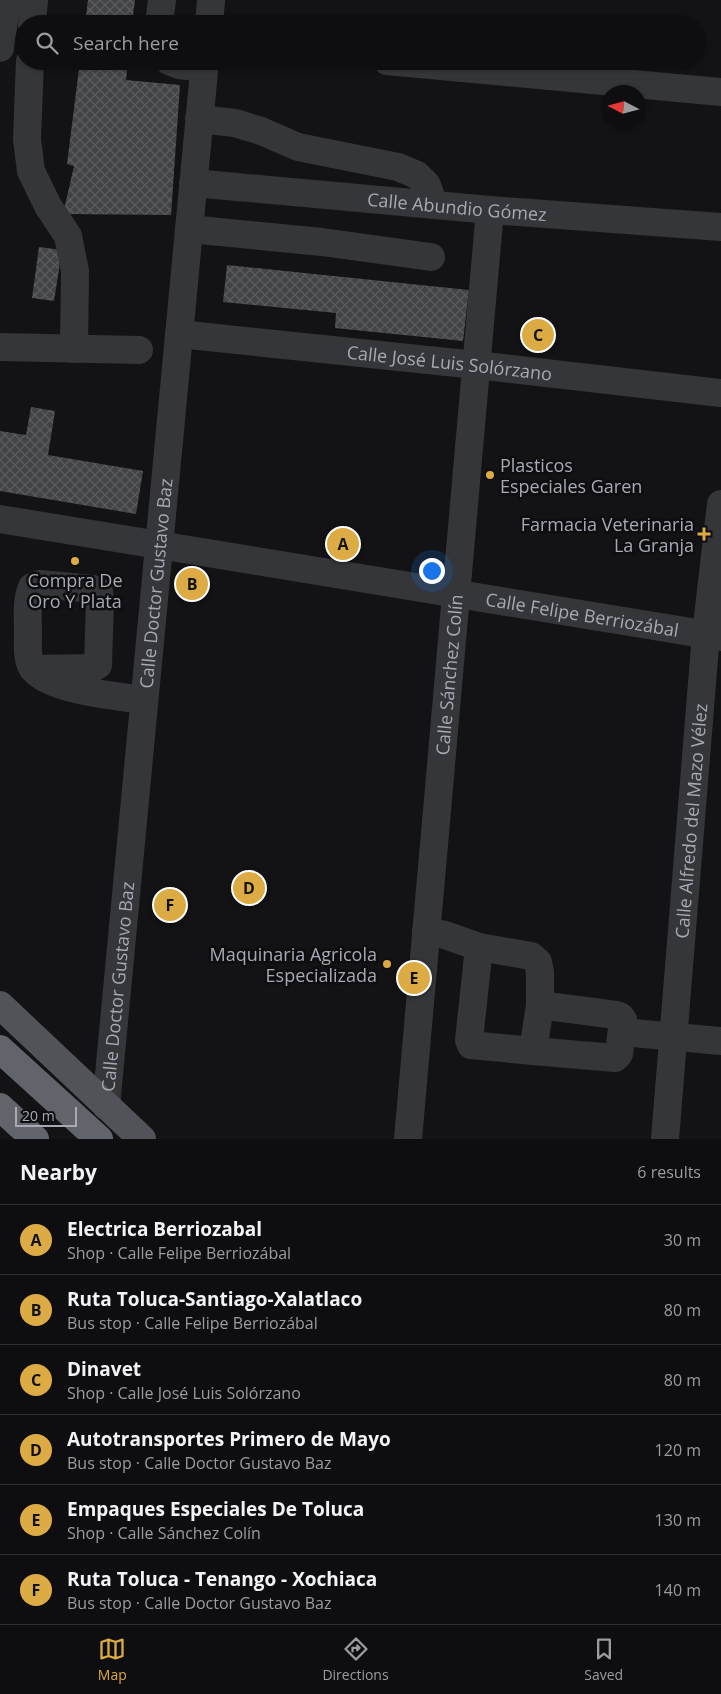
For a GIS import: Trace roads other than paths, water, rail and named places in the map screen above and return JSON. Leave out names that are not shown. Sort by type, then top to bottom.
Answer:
[{"type":"highway","points":[[0,1049],[99,1139]]},
{"type":"highway","points":[[0,1107],[36,1139]]},
{"type":"main road","points":[[0,1005],[142,1139]]},
{"type":"street","points":[[0,48],[7,0]]},
{"type":"street","points":[[33,15],[34,0]]},
{"type":"street","points":[[160,15],[162,0]]},
{"type":"street","points":[[209,15],[211,0]]},
{"type":"street","points":[[30,70],[27,139],[31,171],[48,206],[68,236],[75,271],[74,349]]},
{"type":"street","name":"Calle Doctor Gustavo Baz","points":[[106,1106],[205,70]]},
{"type":"street","points":[[484,70],[721,92]]},
{"type":"street","points":[[200,119],[235,123],[261,131],[298,147],[398,167],[417,175],[427,185],[434,205]]},
{"type":"street","name":"Calle Abundio Gómez","points":[[193,183],[490,210],[721,227]]},
{"type":"street","name":"Calle Sánchez Colín","points":[[408,1139],[490,210]]},
{"type":"street","points":[[189,229],[322,242],[431,257]]},
{"type":"street","name":"Calle José Luis Solórzano","points":[[179,334],[721,393]]},
{"type":"street","points":[[0,347],[139,350]]},
{"type":"street","name":"Calle Alfredo del Mazo Vélez","points":[[665,1139],[714,635],[721,504]]},
{"type":"street","name":"Calle Felipe Berriozábal","points":[[0,519],[714,635]]},
{"type":"street","points":[[33,669],[48,681],[63,686],[144,700]]},
{"type":"street","points":[[426,932],[445,935],[479,947],[531,956],[538,962],[540,972],[540,1004],[533,1051]]},
{"type":"street","points":[[479,947],[469,1040],[471,1044],[615,1058],[619,1054],[623,1020],[620,1016],[540,1004]]},
{"type":"street","points":[[622,1032],[721,1041]]},
{"type":"place","name":"Dinavet","points":[[538,335]]},
{"type":"place","name":"Plasticos Especiales Garen","points":[[490,475]]},
{"type":"place","name":"Farmacia Veterinaria La Granja","points":[[704,534]]},
{"type":"place","name":"Electrica Berriozabal","points":[[343,544]]},
{"type":"place","name":"Compra De Oro Y Plata","points":[[75,561]]},
{"type":"place","name":"Ruta Toluca-Santiago-Xalatlaco","points":[[192,584]]},
{"type":"place","name":"Autotransportes Primero de Mayo","points":[[249,888]]},
{"type":"place","name":"Ruta Toluca - Tenango - Xochiaca","points":[[170,905]]},
{"type":"place","name":"Maquinaria Agricola Especializada","points":[[387,964]]},
{"type":"place","name":"Empaques Especiales De Toluca","points":[[414,978]]}]
